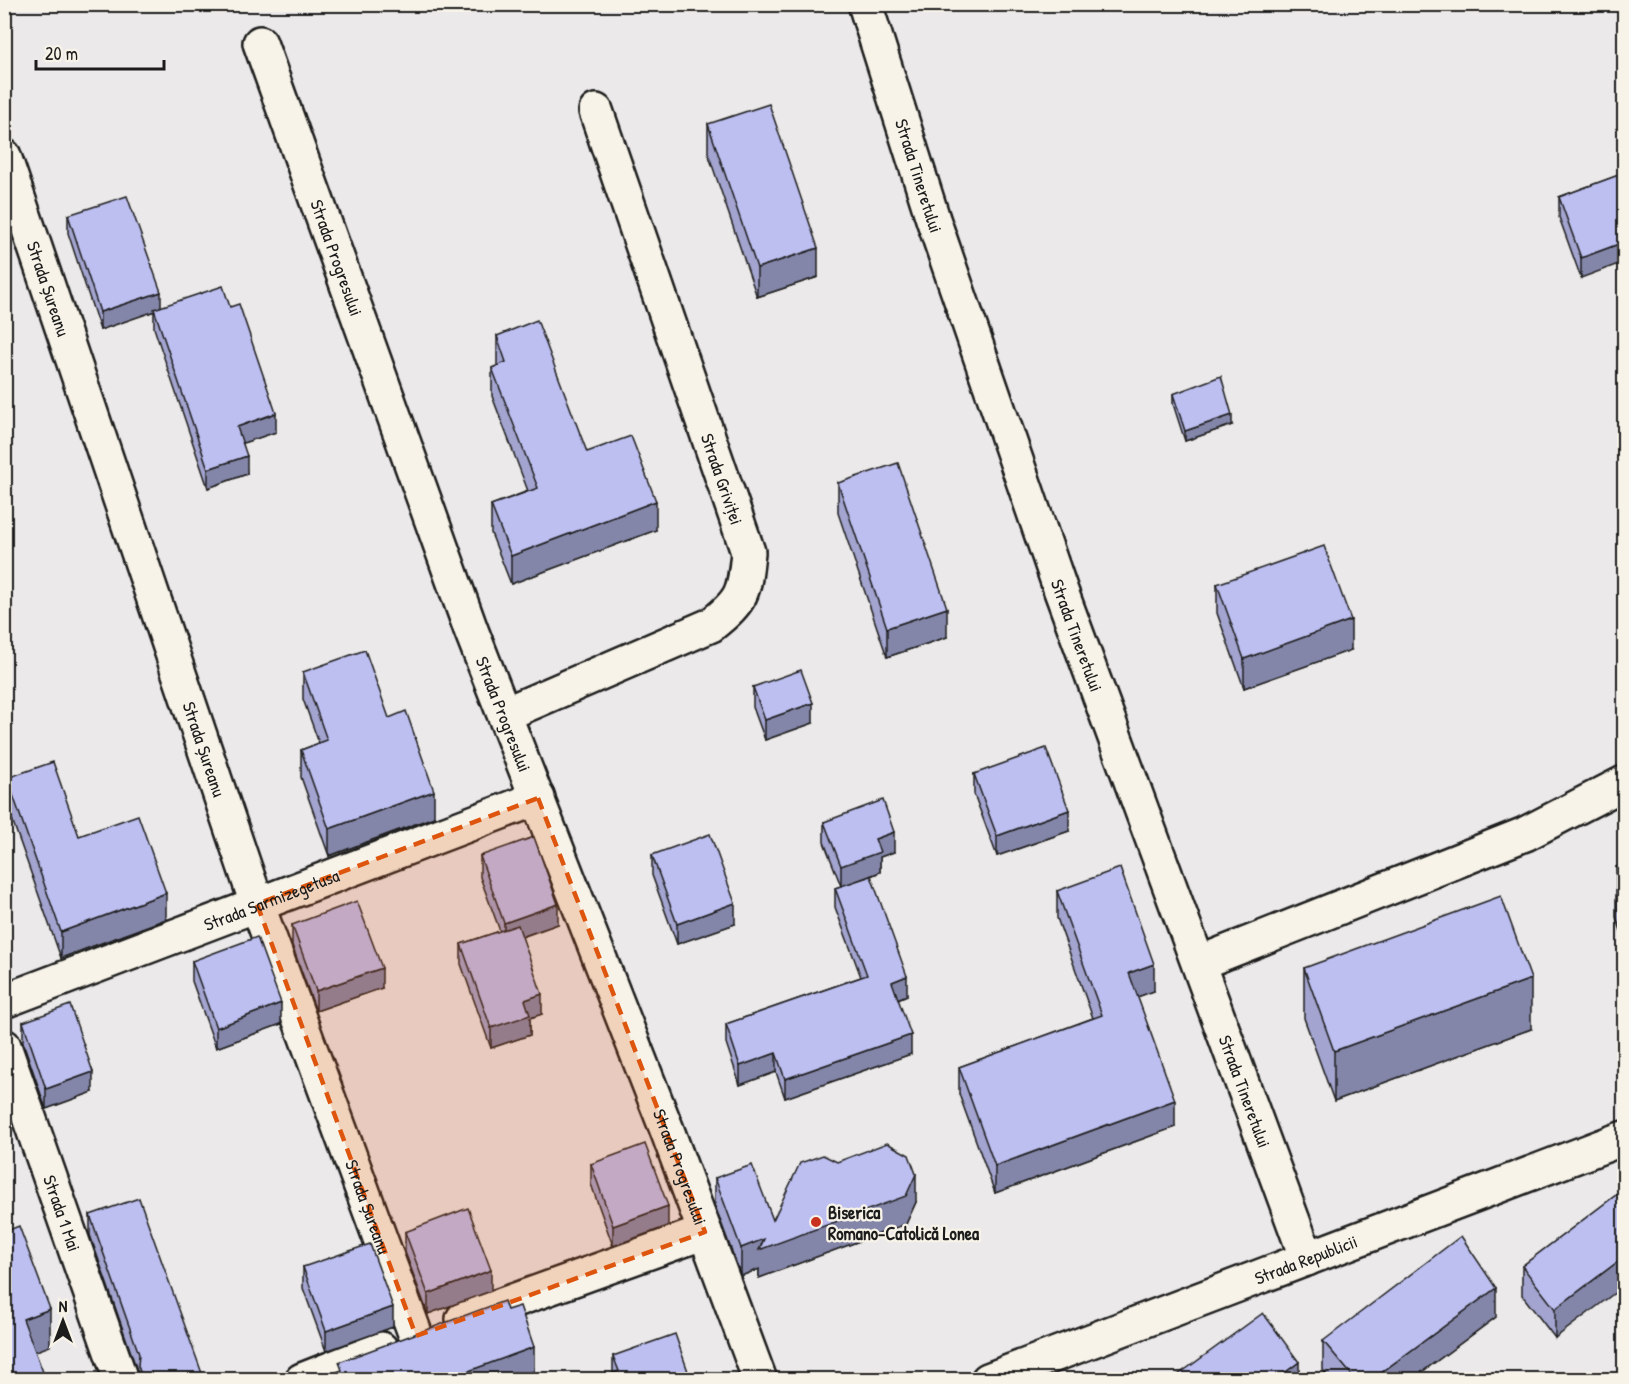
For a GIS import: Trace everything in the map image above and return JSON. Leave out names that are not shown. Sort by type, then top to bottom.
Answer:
[{"type":"street","name":"Strada Tineretului","points":[[865,4],[933,219],[1061,591],[1307,1258]]},
{"type":"street","name":"Strada Progresului","points":[[260,43],[471,630],[538,798],[760,1380]]},
{"type":"street","name":"Strada Griviței","points":[[505,714],[711,625],[735,606],[744,586],[748,552],[596,111]]},
{"type":"street","name":"Strada Șureanu","points":[[4,156],[257,904],[416,1336]]},
{"type":"street","points":[[1199,963],[1525,834],[1624,783]]},
{"type":"street","name":"Strada Sarmizegetusa","points":[[4,1001],[538,798]]},
{"type":"street","name":"Strada 1 Mai","points":[[4,1046],[121,1380]]},
{"type":"street","name":"Strada Republicii","points":[[988,1380],[1624,1138]]},
{"type":"street","points":[[302,1380],[416,1336],[705,1232]]},
{"type":"highlighted area","points":[[538,798],[705,1232],[416,1336],[257,904]]},
{"type":"building","points":[[769,104],[818,248],[757,268],[708,124]]},
{"type":"building","points":[[1624,173],[1624,242],[1581,258],[1559,197]]},
{"type":"building","points":[[127,196],[161,292],[100,312],[68,215]]},
{"type":"building","points":[[223,286],[230,307],[239,304],[276,413],[237,427],[247,456],[208,469],[154,309]]},
{"type":"building","points":[[537,320],[587,452],[631,436],[656,501],[511,556],[491,505],[538,488],[492,368],[506,362],[497,336]]},
{"type":"building","points":[[1221,376],[1232,415],[1185,431],[1173,394]]},
{"type":"building","points":[[898,463],[947,608],[887,628],[838,483]]},
{"type":"building","points":[[4,490],[9,502],[4,504]]},
{"type":"building","points":[[1324,546],[1351,620],[1244,659],[1217,584]]},
{"type":"building","points":[[365,650],[389,718],[406,711],[434,791],[329,829],[301,750],[327,740],[303,672]]},
{"type":"building","points":[[801,670],[813,703],[765,720],[753,687]]},
{"type":"building","points":[[1046,748],[1069,810],[997,836],[974,774]]},
{"type":"building","points":[[53,762],[79,836],[138,815],[166,893],[61,932],[7,778]]},
{"type":"building","points":[[883,800],[894,832],[875,839],[880,852],[841,866],[824,822]]},
{"type":"building","points":[[710,834],[735,903],[677,924],[652,855]]},
{"type":"building","points":[[534,837],[558,904],[504,923],[480,856]]},
{"type":"building","points":[[1624,864],[1624,890],[1616,867]]},
{"type":"building","points":[[1120,868],[1154,964],[1129,973],[1175,1100],[995,1166],[959,1067],[1102,1015],[1057,891]]},
{"type":"building","points":[[871,876],[907,976],[892,982],[911,1035],[785,1079],[776,1053],[740,1066],[726,1024],[867,975],[835,888]]},
{"type":"building","points":[[1501,896],[1531,979],[1334,1051],[1304,968]]},
{"type":"building","points":[[357,901],[382,968],[316,991],[292,925]]},
{"type":"building","points":[[518,925],[542,994],[525,1000],[530,1015],[491,1028],[461,944]]},
{"type":"building","points":[[257,937],[281,1003],[216,1028],[192,961]]},
{"type":"building","points":[[70,1005],[93,1072],[46,1089],[23,1022]]},
{"type":"building","points":[[887,1143],[909,1155],[916,1174],[906,1196],[759,1250],[764,1239],[741,1248],[715,1178],[752,1165],[773,1220],[800,1163],[823,1155],[837,1162]]},
{"type":"building","points":[[645,1144],[668,1206],[613,1226],[591,1164]]},
{"type":"building","points":[[1624,1189],[1624,1257],[1555,1309],[1522,1266]]},
{"type":"building","points":[[139,1198],[203,1380],[143,1380],[138,1366],[139,1354],[90,1215]]},
{"type":"building","points":[[468,1208],[491,1270],[428,1294],[405,1232]]},
{"type":"building","points":[[19,1226],[50,1309],[23,1319],[46,1380],[4,1380],[4,1232]]},
{"type":"building","points":[[1461,1236],[1496,1288],[1371,1380],[1356,1380],[1323,1341]]},
{"type":"building","points":[[370,1244],[393,1307],[326,1331],[303,1267]]},
{"type":"building","points":[[504,1301],[507,1310],[520,1306],[534,1347],[444,1380],[315,1380],[342,1370],[339,1362]]},
{"type":"building","points":[[1263,1313],[1299,1362],[1275,1380],[1171,1380]]},
{"type":"building","points":[[675,1334],[691,1380],[596,1380],[619,1371],[613,1356]]},
{"type":"place","name":"Biserica Romano-Catolică Lonea","points":[[816,1222]]}]
